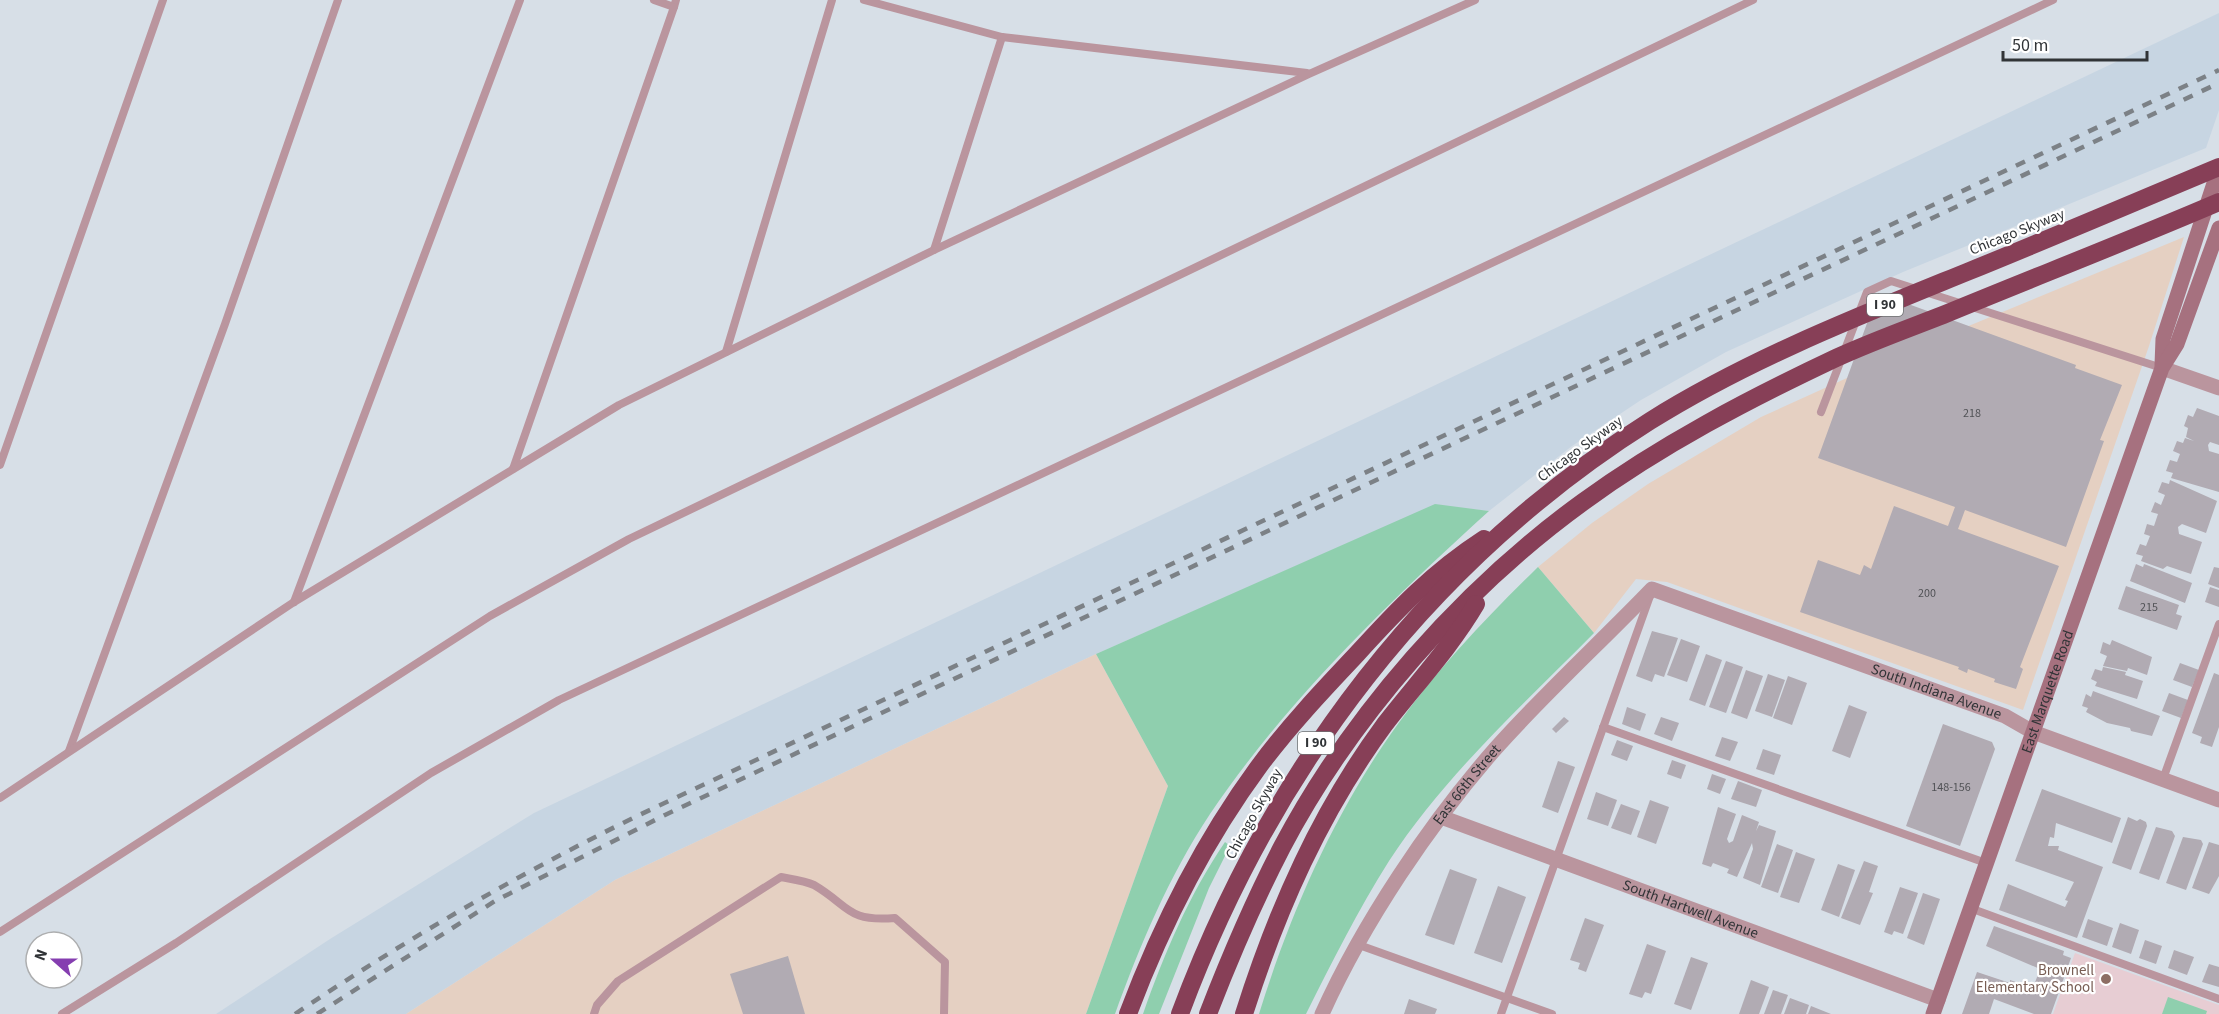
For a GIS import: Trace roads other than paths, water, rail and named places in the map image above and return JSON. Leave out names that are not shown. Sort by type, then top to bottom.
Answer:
[{"type":"highway","name":"Chicago Skyway","points":[[1180,1014],[1229,899],[1271,814],[1315,745],[1370,672],[1416,619],[1519,517],[1583,466],[1652,420],[1737,372],[1826,329],[2219,167]]},
{"type":"highway","name":"I 90","points":[[1208,1014],[1235,945],[1283,846],[1322,780],[1378,701],[1492,577],[1583,502],[1673,444],[1751,400],[1838,357],[2219,202]]},
{"type":"highway","points":[[1128,1014],[1178,897],[1260,765],[1303,711],[1424,583],[1448,563],[1519,517]]},
{"type":"highway","points":[[1244,1014],[1266,944],[1295,874],[1340,792],[1386,724],[1458,634],[1492,577]]},
{"type":"street","name":"East Marquette Road","points":[[2162,368],[2163,339],[2219,167]]},
{"type":"street","name":"East Marquette Road","points":[[1935,1007],[2162,368],[2177,344],[2219,228]]},
{"type":"street","points":[[2162,368],[2219,388]]},
{"type":"street","name":"South Indiana Avenue","points":[[1652,589],[2004,716],[2033,732],[2219,800]]},
{"type":"street","name":"East 66th Street","points":[[1322,1014],[1377,912],[1441,818],[1496,748],[1652,589]]},
{"type":"street","name":"South Hartwell Avenue","points":[[1441,818],[1935,1007]]},
{"type":"lane","points":[[0,465],[163,0]]},
{"type":"lane","points":[[69,751],[225,324],[338,0]]},
{"type":"lane","points":[[294,602],[520,0]]},
{"type":"lane","points":[[513,469],[675,3],[654,0]]},
{"type":"lane","points":[[726,352],[832,0]]},
{"type":"lane","points":[[864,0],[1002,37],[1309,74]]},
{"type":"lane","points":[[0,798],[294,602],[619,405],[934,250],[1309,74],[1475,0]]},
{"type":"lane","points":[[0,932],[490,616],[629,539],[1753,0]]},
{"type":"lane","points":[[62,1014],[176,943],[431,773],[559,700],[2053,0]]},
{"type":"lane","points":[[934,250],[1002,37]]},
{"type":"lane","points":[[1821,412],[1867,292],[1891,281],[2162,368]]},
{"type":"lane","points":[[1501,1014],[1652,589]]},
{"type":"lane","points":[[2163,779],[2219,624]]},
{"type":"lane","points":[[1603,727],[1986,863]]},
{"type":"lane","points":[[594,1014],[597,1005],[618,981],[781,877],[813,885],[844,909],[870,920],[895,918],[945,962],[944,1014]]},
{"type":"lane","points":[[1970,908],[2219,999]]},
{"type":"lane","points":[[1359,945],[1552,1014]]},
{"type":"railway","points":[[295,1014],[378,960],[462,910],[547,862],[635,817],[2219,70]]},
{"type":"railway","points":[[317,1014],[495,901],[665,815],[2219,83]]},
{"type":"place","name":"Brownell Elementary School","points":[[2106,979]]}]
